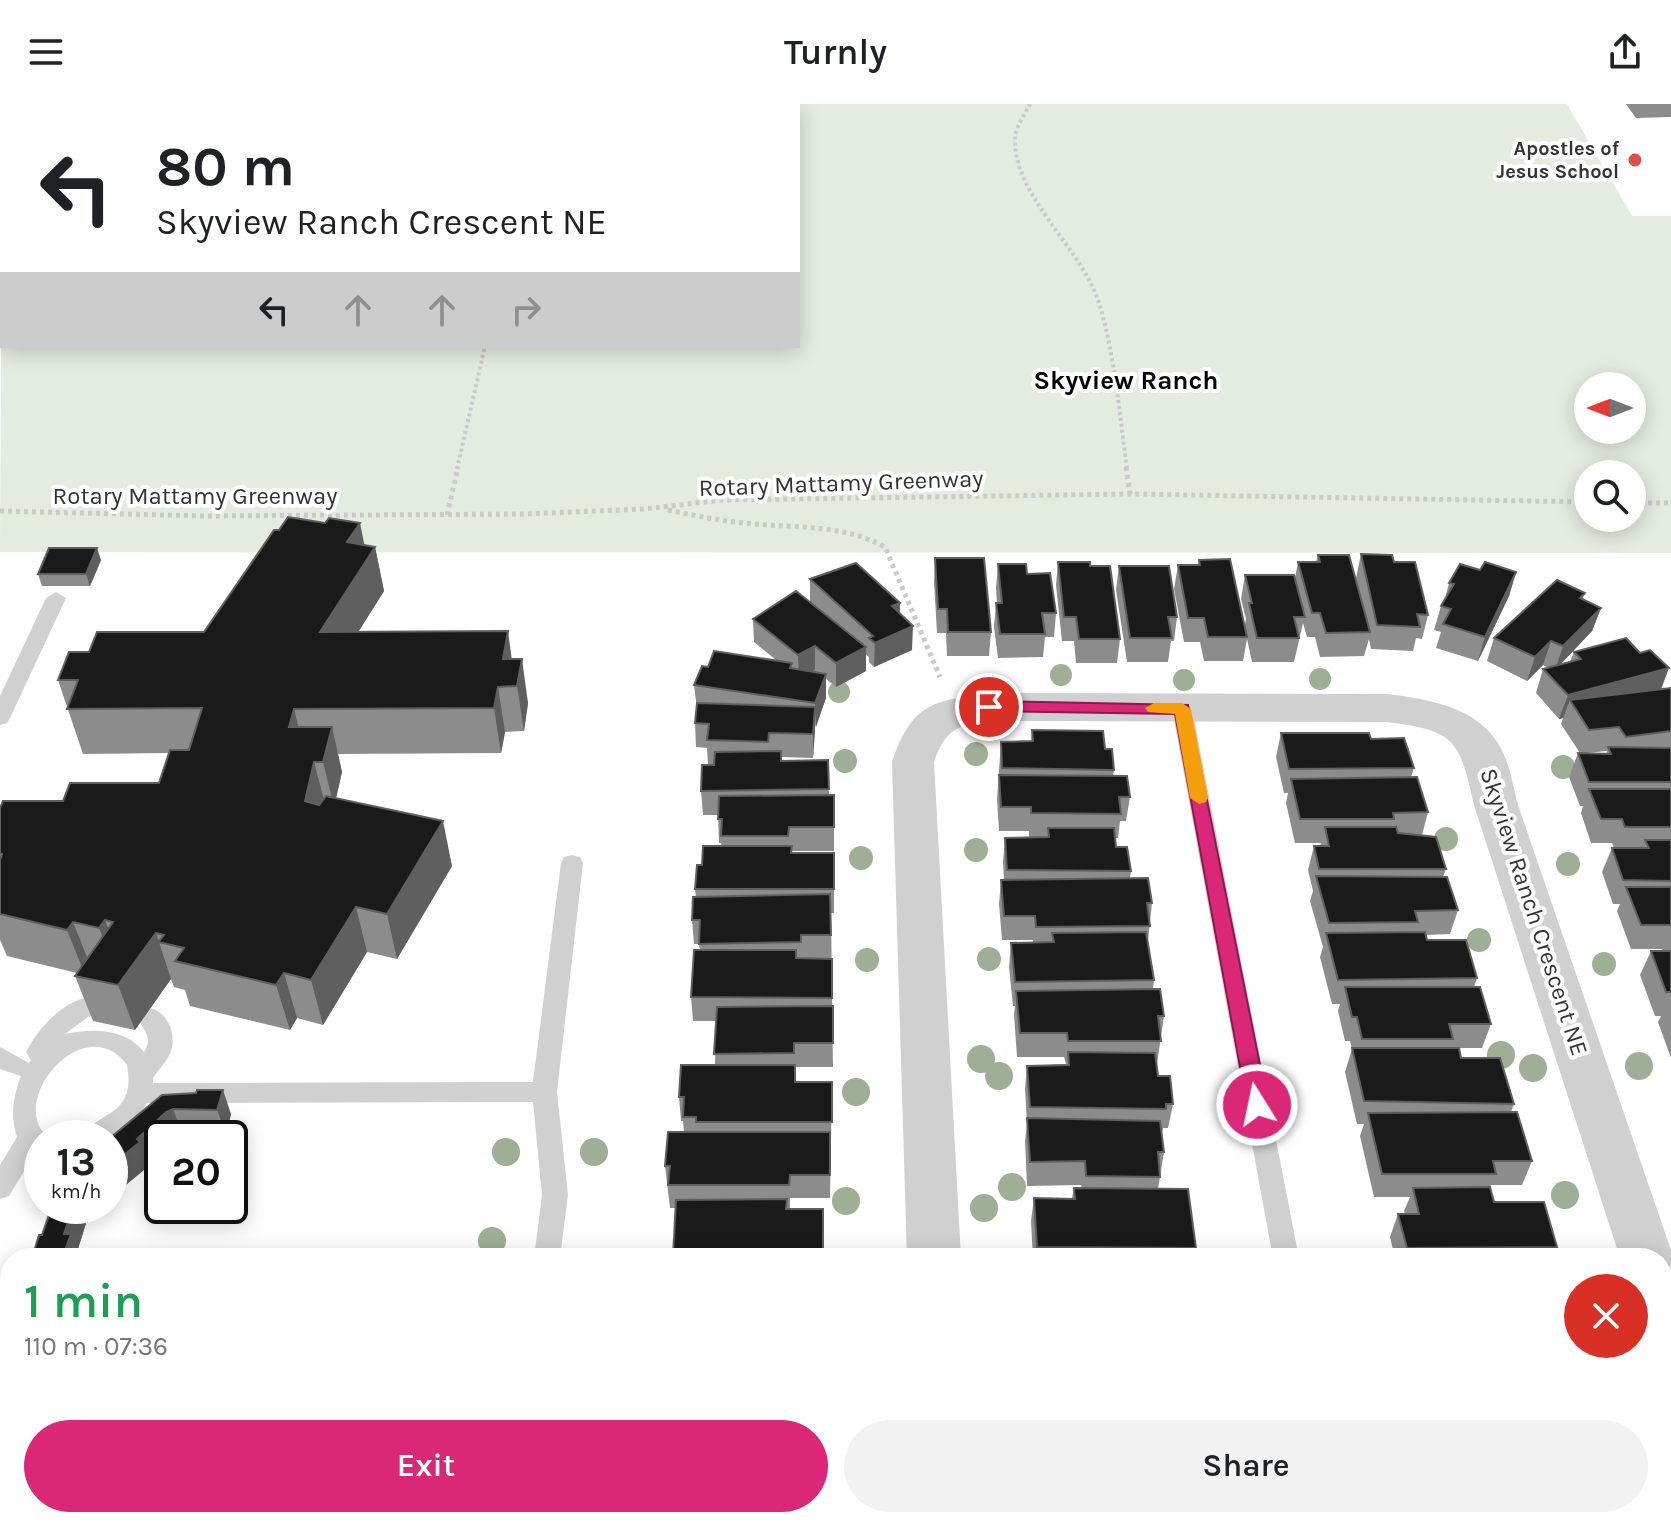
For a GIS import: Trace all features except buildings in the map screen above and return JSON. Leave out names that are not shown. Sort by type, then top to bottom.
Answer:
[{"type":"street","name":"Skyview Ranch Crescent NE","points":[[934,1248],[913,762],[923,732],[953,712],[989,707],[1387,708],[1428,713],[1460,725],[1484,755],[1496,805],[1644,1248]]},
{"type":"lane","points":[[0,718],[56,598]]},
{"type":"lane","points":[[1182,709],[1284,1248]]},
{"type":"lane","points":[[548,1248],[555,1195],[544,1092],[572,863]]},
{"type":"lane","points":[[24,1140],[11,1133],[2,1119],[1,1102],[19,1059],[59,1021],[85,1007],[103,1005]]},
{"type":"lane","points":[[121,1120],[130,1111],[160,1049],[160,1029],[148,1016]]},
{"type":"lane","points":[[19,1059],[60,1043],[84,1038],[105,1039],[124,1046],[137,1058],[141,1084]]},
{"type":"lane","points":[[141,1084],[544,1092]]},
{"type":"lane","points":[[0,1188],[24,1158]]},
{"type":"path","points":[[1030,104],[1015,135],[1017,154],[1026,183],[1084,270],[1098,300],[1116,390],[1130,494]]},
{"type":"path","points":[[447,515],[485,348]]},
{"type":"path","name":"Rotary Mattamy Greenway","points":[[0,511],[250,516],[447,515],[665,510],[722,500],[1130,494],[1574,502]]},
{"type":"path","points":[[1646,503],[1671,503]]},
{"type":"path","points":[[665,510],[744,523],[838,532],[876,541],[885,547],[940,677]]},
{"type":"shaded area","points":[[800,104],[1567,104],[1632,216],[1671,216],[1671,553],[0,552],[1,348],[800,348]]},
{"type":"slow traffic","points":[[1154,708],[1182,709],[1199,798]]},
{"type":"place","name":"Apostles of Jesus School","points":[[1635,160]]},
{"type":"district","name":"Skyview Ranch","points":[[1126,380]]},
{"type":"route","points":[[989,707],[1182,709],[1257,1105]]}]
